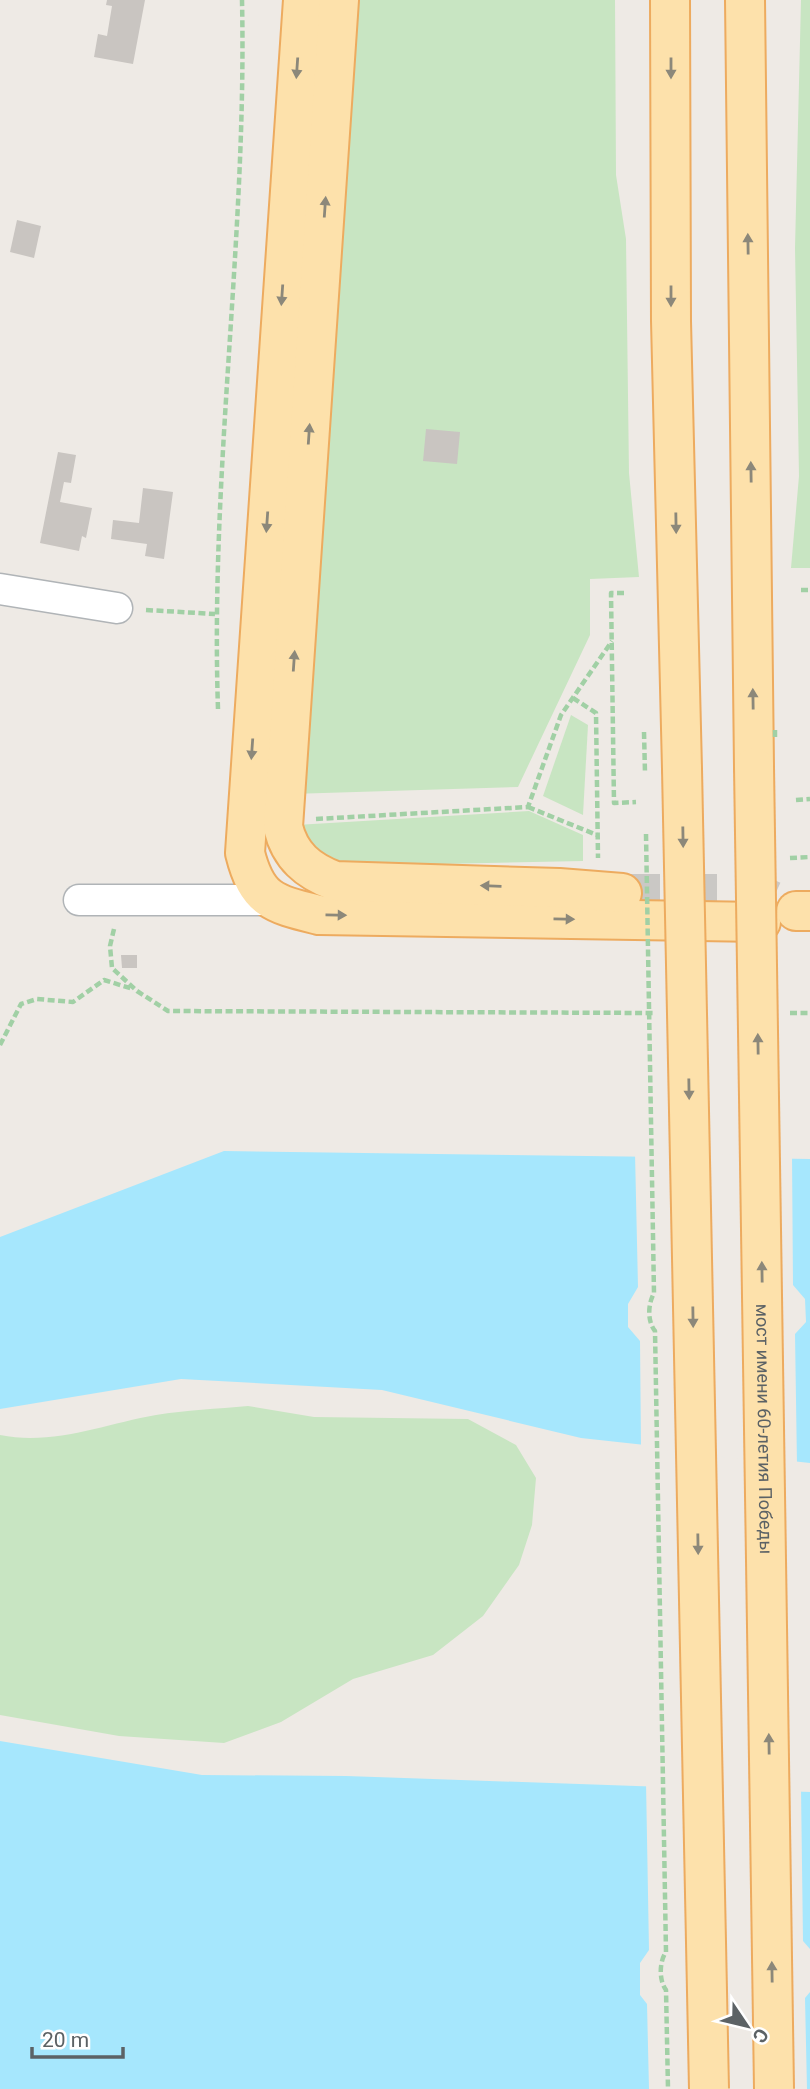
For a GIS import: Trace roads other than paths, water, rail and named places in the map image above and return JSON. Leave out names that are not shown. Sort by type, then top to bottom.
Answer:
[{"type":"main road","points":[[303,0],[245,853],[252,880],[270,900],[319,915],[789,915]]},
{"type":"main road","points":[[339,0],[283,827],[287,844],[314,874],[335,881],[559,888],[622,893]]},
{"type":"main road","points":[[670,1],[671,321],[709,2089]]},
{"type":"main road","name":"мост имени 60-летия Победы","points":[[746,1],[754,767],[774,2089]]},
{"type":"street","points":[[0,589],[117,608]]},
{"type":"street","points":[[79,900],[270,900]]},
{"type":"water","points":[[224,1151],[810,1159],[810,1463],[581,1438],[382,1390],[181,1379],[0,1409],[0,1237]]},
{"type":"water","points":[[0,1741],[202,1775],[346,1776],[810,1792],[810,2089],[0,2089]]},
{"type":"tunnel","points":[[622,893],[757,893],[796,911]]}]
